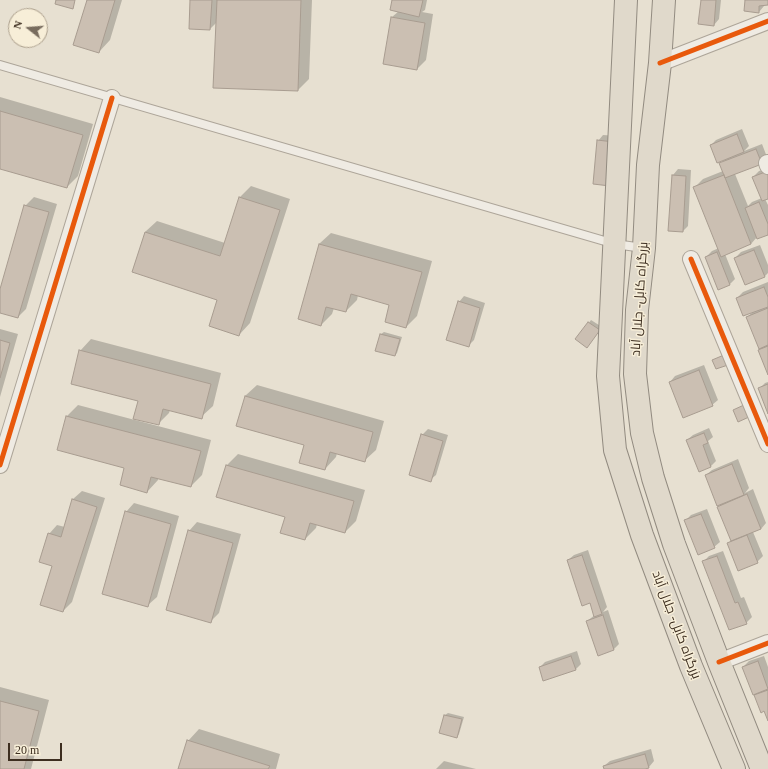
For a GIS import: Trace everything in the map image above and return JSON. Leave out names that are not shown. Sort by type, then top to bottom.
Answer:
[{"type":"highway","name":"بزرگراه کابل- جلال آباد","points":[[626,0],[608,376],[615,450],[642,535],[685,652],[734,769]]},
{"type":"highway","name":"بزرگراه کابل- جلال آباد","points":[[664,0],[660,63],[648,165],[644,248],[637,310],[635,374],[642,433],[653,478],[674,544],[762,769]]},
{"type":"street","points":[[660,63],[768,21]]},
{"type":"street","points":[[0,465],[112,98]]},
{"type":"street","points":[[691,259],[768,444]]},
{"type":"street","points":[[719,662],[768,643]]},
{"type":"lane","points":[[0,65],[615,244],[644,248]]},
{"type":"building","points":[[56,0],[75,0],[73,9],[55,4]]},
{"type":"building","points":[[87,0],[115,0],[99,53],[73,45]]},
{"type":"building","points":[[190,0],[212,0],[210,30],[189,29]]},
{"type":"building","points":[[217,0],[301,0],[298,91],[213,88]]},
{"type":"building","points":[[392,0],[423,0],[419,17],[390,10]]},
{"type":"building","points":[[701,0],[716,0],[714,26],[698,24]]},
{"type":"building","points":[[745,0],[768,0],[768,5],[759,6],[759,13],[744,11]]},
{"type":"building","points":[[391,17],[425,23],[417,70],[383,64]]},
{"type":"building","points":[[0,111],[83,135],[67,188],[0,169]]},
{"type":"building","points":[[737,134],[744,152],[717,163],[710,145]]},
{"type":"building","points":[[597,140],[614,142],[610,186],[593,184]]},
{"type":"building","points":[[756,149],[762,164],[725,178],[719,163]]},
{"type":"building","points":[[768,171],[768,199],[762,201],[752,177]]},
{"type":"building","points":[[672,175],[686,176],[683,232],[668,231]]},
{"type":"building","points":[[724,175],[751,244],[721,257],[693,187]]},
{"type":"building","points":[[239,197],[280,210],[239,336],[209,326],[217,300],[132,272],[145,232],[220,256]]},
{"type":"building","points":[[759,202],[768,224],[768,235],[757,239],[745,208]]},
{"type":"building","points":[[24,205],[49,212],[18,318],[0,313],[0,289]]},
{"type":"building","points":[[319,244],[422,272],[406,328],[385,322],[389,305],[351,294],[346,312],[326,307],[321,326],[298,319]]},
{"type":"building","points":[[754,250],[765,277],[745,285],[734,258]]},
{"type":"building","points":[[717,252],[730,285],[718,290],[705,257]]},
{"type":"building","points":[[764,287],[768,297],[768,307],[743,316],[736,298]]},
{"type":"building","points":[[458,301],[480,308],[469,347],[446,340]]},
{"type":"building","points":[[768,308],[768,345],[759,349],[746,317]]},
{"type":"building","points":[[588,322],[600,330],[587,348],[575,339]]},
{"type":"building","points":[[380,334],[400,339],[395,356],[375,351]]},
{"type":"building","points":[[0,340],[10,343],[0,378]]},
{"type":"building","points":[[768,346],[768,375],[758,350]]},
{"type":"building","points":[[79,350],[211,384],[202,419],[163,409],[159,425],[133,419],[138,401],[71,384]]},
{"type":"building","points":[[724,355],[728,365],[716,369],[712,360]]},
{"type":"building","points":[[699,370],[713,406],[683,418],[669,382]]},
{"type":"building","points":[[768,384],[768,414],[758,388]]},
{"type":"building","points":[[245,396],[373,432],[365,462],[330,452],[325,470],[299,463],[304,445],[236,426]]},
{"type":"building","points":[[744,405],[749,417],[738,422],[733,410]]},
{"type":"building","points":[[66,416],[201,451],[191,487],[151,477],[147,493],[120,485],[124,468],[57,450]]},
{"type":"building","points":[[704,433],[708,443],[703,445],[711,467],[699,472],[686,440]]},
{"type":"building","points":[[421,434],[443,441],[431,482],[409,475]]},
{"type":"building","points":[[732,464],[744,495],[717,506],[705,475]]},
{"type":"building","points":[[226,465],[354,501],[345,533],[310,523],[305,540],[280,533],[285,517],[216,497]]},
{"type":"building","points":[[747,494],[761,529],[731,541],[717,507]]},
{"type":"building","points":[[72,499],[97,507],[63,612],[40,605],[52,566],[39,562],[48,533],[61,537]]},
{"type":"building","points":[[125,511],[171,524],[148,607],[102,594]]},
{"type":"building","points":[[701,514],[715,548],[698,555],[684,520]]},
{"type":"building","points":[[188,530],[233,543],[211,623],[166,610]]},
{"type":"building","points":[[747,535],[758,563],[738,571],[727,543]]},
{"type":"building","points":[[582,555],[602,614],[594,617],[590,603],[582,606],[567,560]]},
{"type":"building","points":[[717,556],[735,603],[738,602],[747,624],[729,630],[702,561]]},
{"type":"building","points":[[603,615],[614,650],[598,656],[586,621]]},
{"type":"building","points":[[571,656],[576,670],[543,681],[539,667]]},
{"type":"building","points":[[758,661],[768,689],[753,695],[742,667]]},
{"type":"building","points":[[768,690],[768,721],[764,711],[761,713],[754,695]]},
{"type":"building","points":[[0,701],[39,711],[24,769],[0,769]]},
{"type":"building","points":[[444,715],[462,719],[457,738],[439,733]]},
{"type":"building","points":[[187,740],[270,766],[268,769],[178,769]]},
{"type":"building","points":[[645,754],[649,768],[604,769],[603,766]]},
{"type":"cycle path","points":[[660,63],[768,21]]},
{"type":"cycle path","points":[[0,465],[112,98]]},
{"type":"cycle path","points":[[691,259],[768,444]]},
{"type":"cycle path","points":[[719,662],[768,643]]}]
